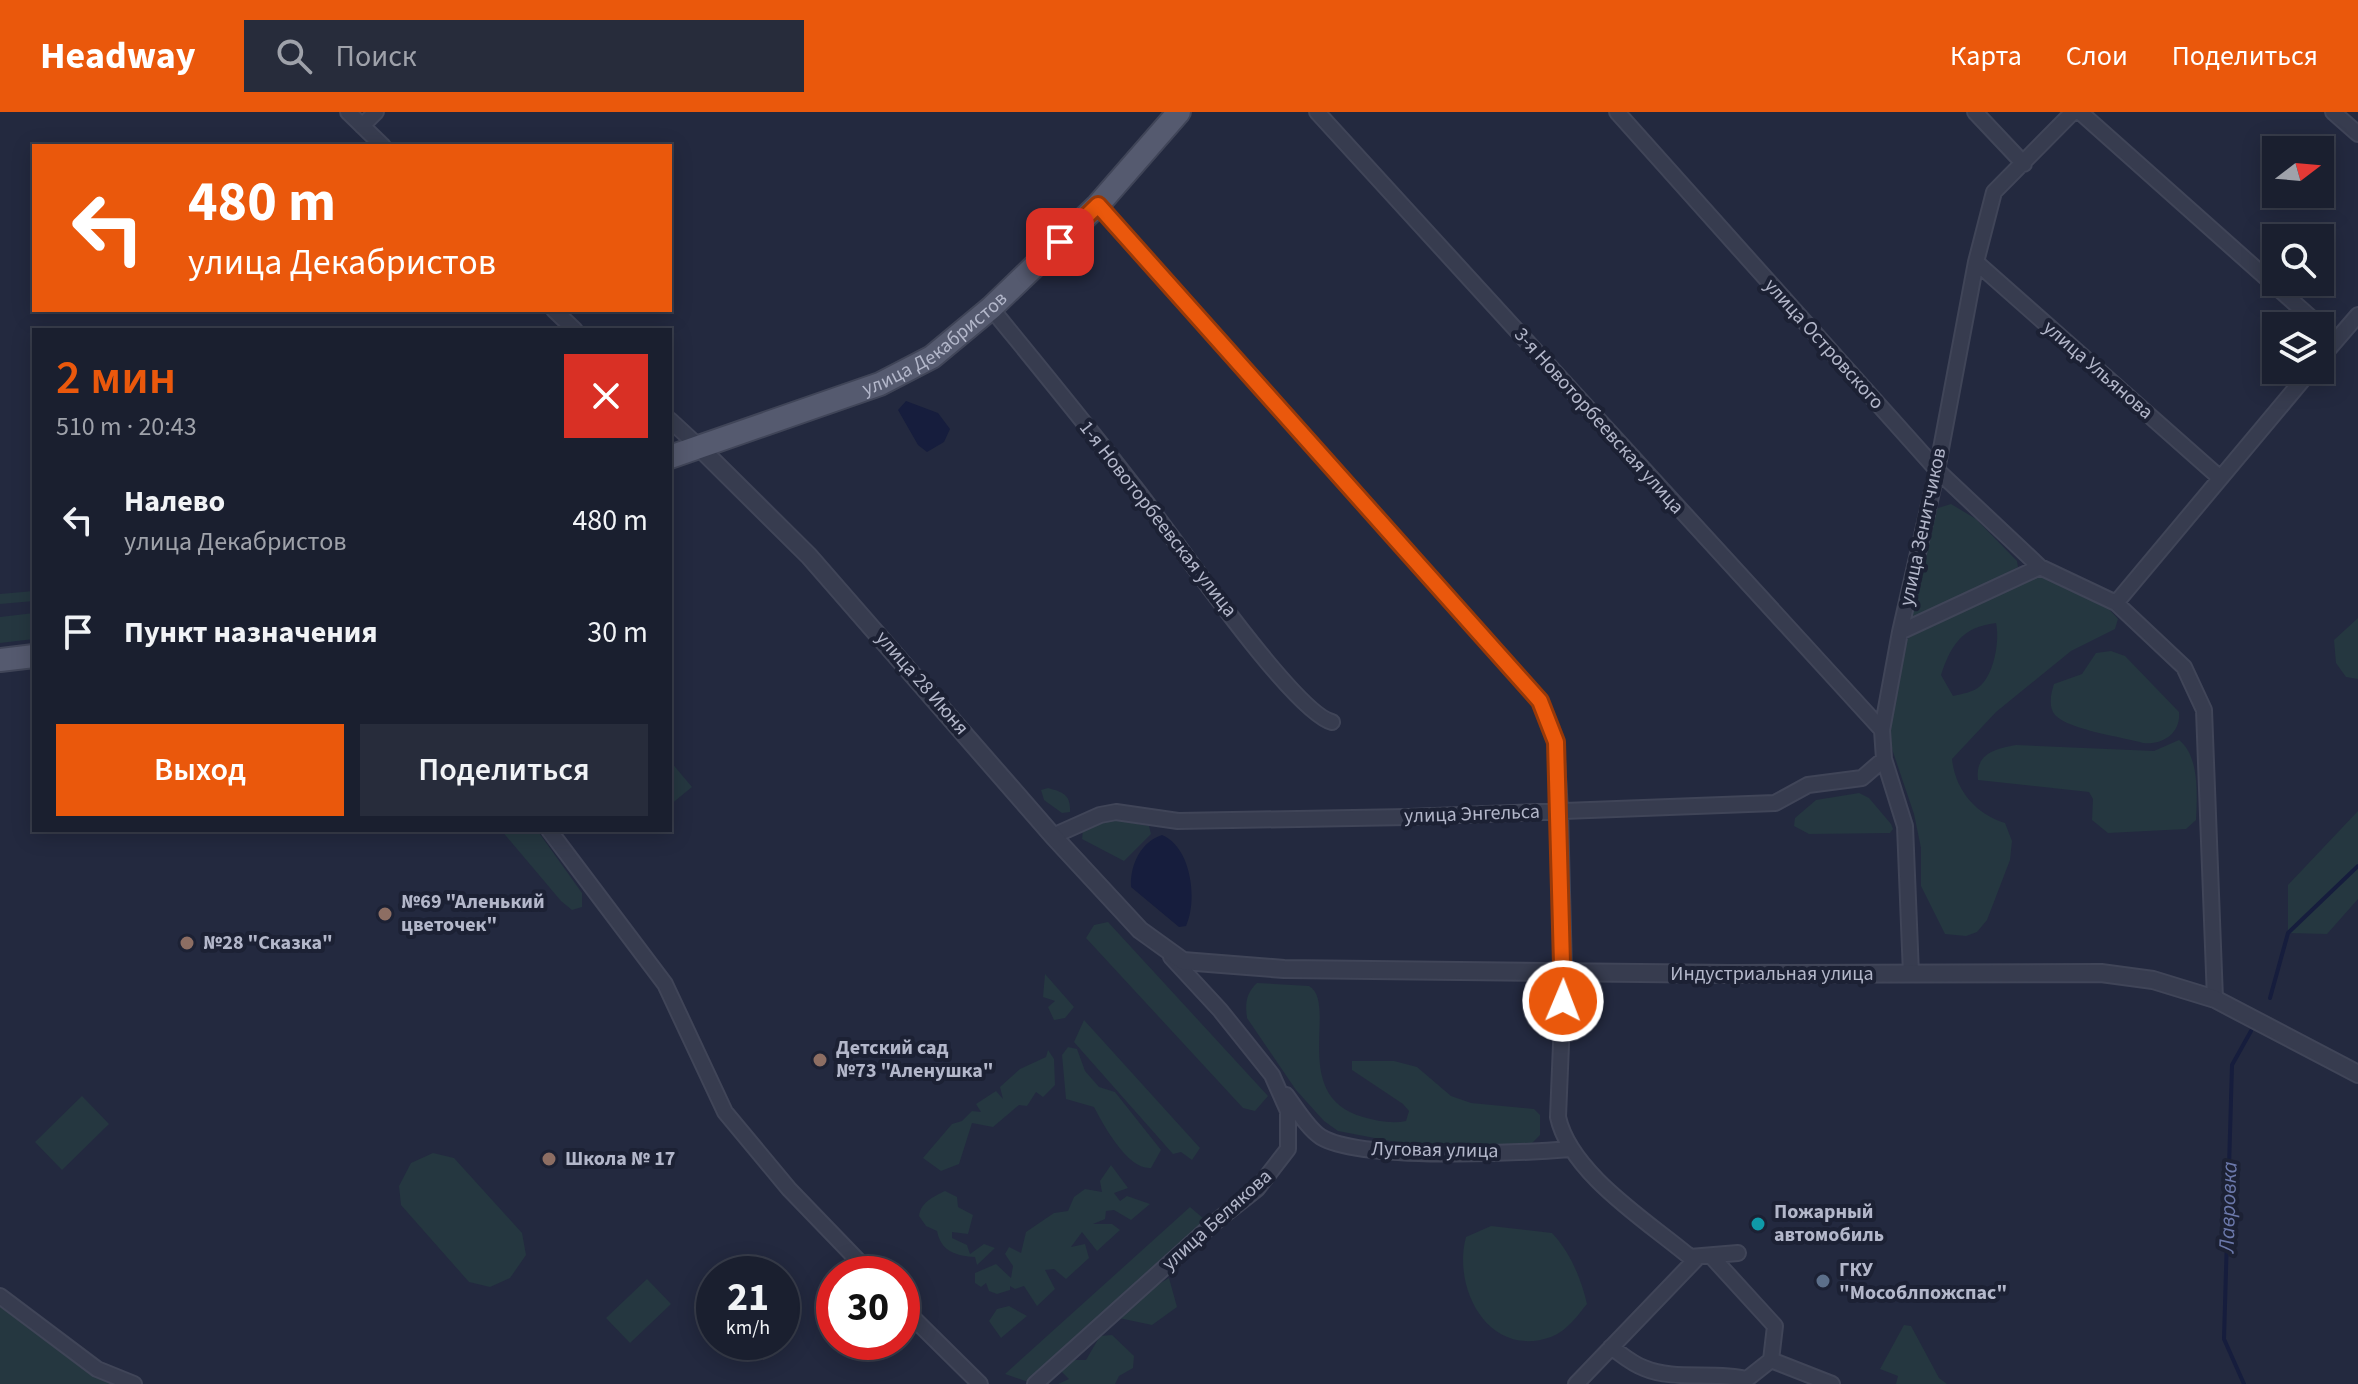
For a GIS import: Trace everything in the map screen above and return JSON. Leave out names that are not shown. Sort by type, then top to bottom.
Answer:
[{"type":"main road","name":"улица Декабристов","points":[[672,456],[901,375],[941,351],[991,308],[1098,205],[1179,112]]},
{"type":"main road","points":[[0,660],[32,656]]},
{"type":"street","points":[[348,112],[381,144]]},
{"type":"street","points":[[362,126],[376,112]]},
{"type":"street","name":"3-я Новоторбеевская улица","points":[[1317,112],[1882,730]]},
{"type":"street","name":"улица Островского","points":[[1617,112],[1937,470],[2040,567],[2116,603],[2184,667],[2204,710],[2215,999]]},
{"type":"street","points":[[1975,112],[2024,164]]},
{"type":"street","name":"улица Зенитчиков","points":[[1911,974],[1905,826],[1884,759],[1882,730],[1900,632],[1937,470],[1976,262],[1994,192],[2073,112]]},
{"type":"street","points":[[2080,112],[2336,340]]},
{"type":"street","points":[[2333,112],[2358,134]]},
{"type":"street","points":[[1098,205],[1540,701],[1556,742],[1560,811],[1564,972],[1558,1117],[1562,1136],[1570,1149],[1610,1190],[1690,1257],[1738,1253]]},
{"type":"street","name":"улица Ульянова","points":[[1976,262],[2219,477]]},
{"type":"street","name":"1-я Новоторбеевская улица","points":[[991,308],[1133,484],[1279,678],[1320,719],[1332,722]]},
{"type":"street","points":[[556,312],[573,328]]},
{"type":"street","points":[[2334,342],[2358,315]]},
{"type":"street","points":[[2116,603],[2299,384]]},
{"type":"street","name":"улица 28 Июня","points":[[672,422],[809,556],[1053,836],[1140,930],[1166,952]]},
{"type":"street","points":[[1900,632],[2040,567]]},
{"type":"street","name":"улица Энгельса","points":[[1053,836],[1116,812],[1178,821],[1775,803],[1808,785],[1862,778],[1884,759]]},
{"type":"street","points":[[550,832],[673,998],[725,1112],[789,1189],[854,1256]]},
{"type":"street","name":"Индустриальная улица","points":[[1166,952],[1183,961],[1220,966],[1564,972],[2101,973],[2153,980],[2215,999],[2358,1074]]},
{"type":"street","name":"улица Белякова","points":[[1035,1384],[1276,1168],[1288,1149],[1288,1111],[1278,1086],[1220,1010],[1166,952]]},
{"type":"street","name":"Луговая улица","points":[[1278,1086],[1319,1136],[1347,1149],[1386,1152],[1570,1149]]},
{"type":"street","points":[[1576,1384],[1705,1257]]},
{"type":"street","points":[[1611,1347],[1644,1369],[1666,1373],[1727,1374],[1747,1379],[1771,1360],[1775,1326],[1705,1257]]},
{"type":"street","points":[[0,1296],[97,1369],[134,1384]]},
{"type":"street","points":[[920,1325],[980,1384]]},
{"type":"street","points":[[1771,1360],[1832,1384]]},
{"type":"shaded area","points":[[1951,504],[1976,519],[2017,561],[2018,567],[1918,619],[1909,618],[1934,515],[1938,508]]},
{"type":"shaded area","points":[[2041,576],[2107,607],[2118,619],[2115,629],[2071,651],[1996,712],[1952,759],[1957,780],[1968,799],[1984,813],[2005,823],[2012,841],[2010,860],[1987,920],[1977,932],[1966,936],[1945,934],[1921,886],[1921,848],[1914,814],[1891,746],[1889,725],[1909,631],[2030,577]],"holes":[[[1996,623],[1995,657],[1984,682],[1974,690],[1953,696],[1941,675],[1954,646],[1966,633],[1984,625]]]},
{"type":"shaded area","points":[[32,591],[32,601],[0,604],[0,594]]},
{"type":"shaded area","points":[[32,613],[32,639],[0,643],[0,617]]},
{"type":"shaded area","points":[[2358,618],[2358,679],[2346,677],[2336,663],[2334,640]]},
{"type":"shaded area","points":[[2111,651],[2125,656],[2179,712],[2174,732],[2164,740],[2143,743],[2084,729],[2062,720],[2053,712],[2051,696],[2054,684],[2082,674],[2096,653]]},
{"type":"shaded area","points":[[2179,740],[2191,756],[2196,777],[2196,820],[2186,829],[2108,833],[2092,820],[2093,799],[2089,792],[1978,780],[1980,764],[1988,754],[2016,745],[2154,751]]},
{"type":"shaded area","points":[[672,763],[692,787],[672,803]]},
{"type":"shaded area","points":[[1048,788],[1065,795],[1070,812],[1062,813],[1044,800],[1041,790]]},
{"type":"shaded area","points":[[1859,793],[1869,798],[1891,824],[1893,829],[1890,833],[1809,834],[1794,826],[1795,818],[1816,800]]},
{"type":"shaded area","points":[[2358,811],[2358,899],[2327,934],[2288,933],[2288,885]]},
{"type":"shaded area","points":[[1111,819],[1149,826],[1151,834],[1124,861],[1082,839],[1083,830],[1092,822]]},
{"type":"shaded area","points":[[503,832],[538,832],[582,893],[582,907],[572,910]]},
{"type":"shaded area","points":[[1108,922],[1268,1096],[1255,1111],[1243,1108],[1086,938],[1094,925]]},
{"type":"shaded area","points":[[1045,974],[1074,1007],[1065,1018],[1054,1020],[1048,1007],[1055,1001],[1043,997]]},
{"type":"shaded area","points":[[1257,983],[1309,986],[1317,996],[1321,1071],[1327,1090],[1340,1106],[1374,1120],[1406,1121],[1409,1111],[1403,1104],[1352,1070],[1352,1061],[1394,1061],[1417,1067],[1451,1096],[1471,1103],[1534,1109],[1540,1115],[1540,1135],[1531,1144],[1411,1145],[1338,1131],[1324,1121],[1296,1090],[1247,1018],[1247,999]]},
{"type":"shaded area","points":[[1084,1020],[1200,1148],[1192,1160],[1181,1152],[1173,1154],[1074,1042]]},
{"type":"shaded area","points":[[1068,1047],[1077,1049],[1085,1071],[1099,1087],[1115,1092],[1161,1150],[1151,1168],[1142,1167],[1125,1155],[1094,1107],[1066,1099],[1062,1055]]},
{"type":"shaded area","points":[[1048,1050],[1054,1059],[1055,1085],[1043,1097],[1036,1092],[1027,1106],[1019,1105],[993,1127],[972,1123],[959,1164],[941,1171],[923,1158],[952,1124],[962,1121],[972,1111],[981,1112],[976,1104],[996,1091],[1003,1099],[1000,1087],[1020,1069],[1046,1057]]},
{"type":"shaded area","points":[[82,1096],[109,1124],[62,1170],[35,1142]]},
{"type":"shaded area","points":[[433,1153],[454,1158],[522,1233],[526,1255],[510,1278],[490,1287],[469,1282],[401,1205],[399,1186],[411,1163]]},
{"type":"shaded area","points":[[1111,1165],[1128,1188],[1114,1193],[1120,1201],[1127,1196],[1150,1204],[1131,1220],[1114,1210],[1106,1211],[1105,1219],[1093,1224],[1112,1224],[1120,1230],[1097,1251],[1082,1232],[1071,1247],[1085,1244],[1089,1258],[1066,1279],[1054,1269],[1045,1270],[1055,1289],[1037,1306],[1024,1286],[1015,1289],[1010,1286],[1010,1290],[997,1294],[989,1291],[986,1283],[981,1287],[975,1283],[975,1273],[996,1264],[1011,1278],[1013,1266],[1005,1254],[1009,1247],[1021,1253],[1026,1232],[1054,1213],[1068,1211],[1074,1197],[1085,1189],[1102,1192],[1100,1181]]},
{"type":"shaded area","points":[[945,1191],[957,1197],[958,1207],[973,1215],[968,1234],[952,1232],[952,1238],[967,1245],[970,1254],[984,1244],[995,1248],[977,1265],[975,1257],[956,1254],[946,1248],[937,1231],[926,1226],[919,1216],[925,1204]]},
{"type":"shaded area","points":[[1190,1207],[1204,1219],[1204,1227],[1031,1383],[1005,1374]]},
{"type":"shaded area","points":[[1491,1226],[1552,1233],[1564,1248],[1578,1275],[1587,1304],[1562,1331],[1551,1337],[1529,1341],[1510,1338],[1493,1329],[1480,1315],[1470,1297],[1463,1257],[1466,1237]]},
{"type":"shaded area","points":[[1169,1278],[1177,1307],[1152,1325],[1119,1318],[1135,1306],[1147,1291]]},
{"type":"shaded area","points":[[647,1279],[671,1304],[630,1343],[606,1318]]},
{"type":"shaded area","points":[[0,1301],[112,1384],[0,1384]]},
{"type":"shaded area","points":[[1009,1306],[1027,1316],[1001,1338],[989,1321],[997,1309]]},
{"type":"shaded area","points":[[1904,1325],[1911,1326],[1939,1378],[1947,1384],[1896,1384],[1898,1376],[1880,1369]]},
{"type":"shaded area","points":[[1112,1335],[1134,1356],[1133,1368],[1119,1376],[1115,1384],[1058,1384],[1069,1379],[1060,1370],[1072,1360],[1086,1360],[1100,1336]]},
{"type":"water","points":[[906,401],[938,413],[950,429],[944,442],[927,452],[918,445],[898,410]]},
{"type":"water","points":[[1162,835],[1180,850],[1186,862],[1191,902],[1186,926],[1179,927],[1131,887],[1132,871],[1142,849]]},
{"type":"waterway","name":"Лавровка","points":[[2270,998],[2288,933],[2358,866]]},
{"type":"waterway","name":"Лавровка","points":[[2244,1384],[2224,1339],[2232,1065],[2251,1031]]},
{"type":"place","name":"№69 \"Аленький цветочек\"","points":[[385,914]]},
{"type":"place","name":"№28 \"Сказка\"","points":[[187,943]]},
{"type":"place","name":"Детский сад №73 \"Аленушка\"","points":[[820,1060]]},
{"type":"place","name":"Школа № 17","points":[[549,1159]]},
{"type":"place","name":"Пожарный автомобиль","points":[[1758,1224]]},
{"type":"place","name":"ГКУ \"Мособлпожспас\"","points":[[1823,1281]]},
{"type":"route","points":[[1060,242],[1098,205],[1540,701],[1556,742],[1563,1001]]}]
